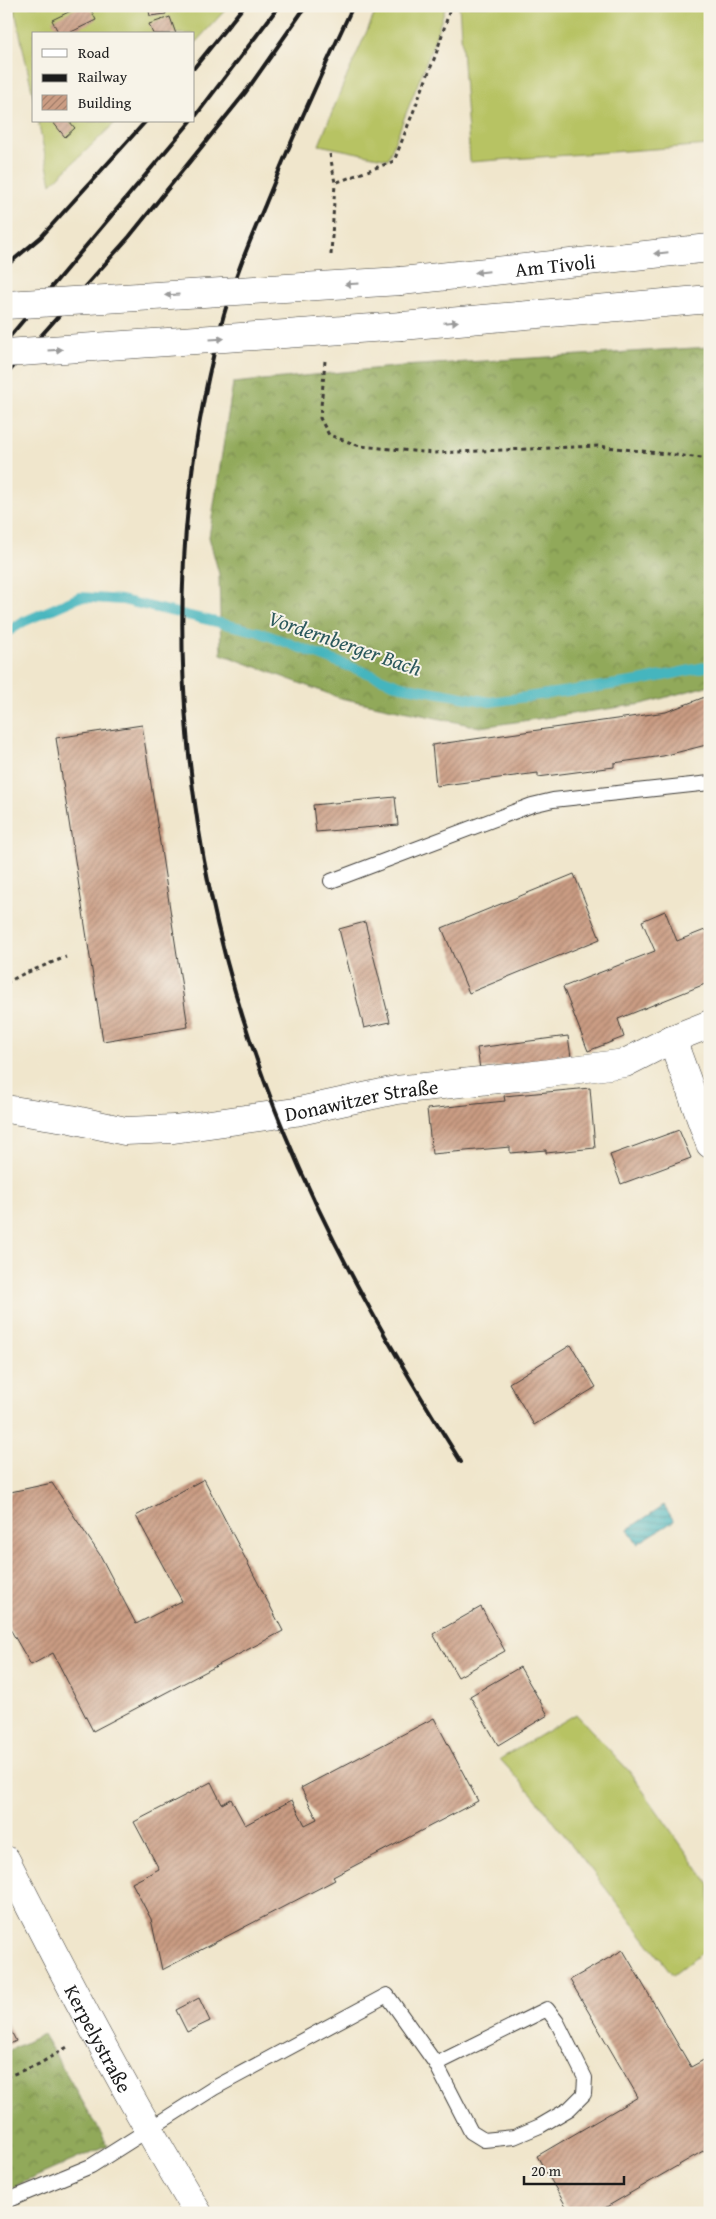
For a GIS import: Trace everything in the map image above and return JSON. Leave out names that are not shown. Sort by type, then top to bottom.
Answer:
[{"type":"main road","name":"Am Tivoli","points":[[6,305],[401,281],[710,248]]},
{"type":"main road","points":[[6,353],[402,326],[710,299]]},
{"type":"main road","name":"Donawitzer Straße","points":[[6,1109],[71,1119],[125,1131],[174,1129],[295,1112],[396,1090],[625,1063],[672,1039],[710,1024]]},
{"type":"main road","points":[[672,1039],[710,1144]]},
{"type":"main road","name":"Kerpelystraße","points":[[6,1860],[94,2032],[148,2130],[198,2213]]},
{"type":"lane","points":[[330,881],[532,805],[553,800],[710,784]]},
{"type":"lane","points":[[6,2201],[91,2166],[214,2088],[387,1995],[436,2064],[471,2132],[484,2140],[514,2137],[540,2126],[569,2109],[584,2094],[585,2078],[557,2022],[548,2009],[436,2064]]},
{"type":"path","points":[[335,183],[394,161],[436,54],[451,6]]},
{"type":"path","points":[[330,154],[335,183],[331,262]]},
{"type":"path","points":[[325,360],[320,418],[329,435],[360,446],[434,453],[598,446],[710,459]]},
{"type":"path","points":[[6,983],[66,957]]},
{"type":"path","points":[[6,2077],[39,2064],[94,2032]]},
{"type":"green space","points":[[14,6],[229,6],[195,43],[195,32],[32,32],[32,91]]},
{"type":"green space","points":[[378,6],[446,6],[430,53],[388,159],[319,145]]},
{"type":"green space","points":[[459,6],[710,6],[710,145],[470,162]]},
{"type":"green space","points":[[38,122],[116,122],[51,184]]},
{"type":"green space","points":[[710,347],[710,685],[642,704],[480,727],[340,698],[221,654],[219,574],[209,537],[233,383],[403,366]]},
{"type":"green space","points":[[576,1714],[629,1771],[710,1886],[710,1947],[673,1975],[533,1795],[500,1759]]},
{"type":"green space","points":[[43,2034],[108,2145],[6,2190],[6,2052]]},
{"type":"water","points":[[664,1505],[674,1521],[637,1544],[628,1529]]},
{"type":"building","points":[[81,6],[89,6],[96,20],[71,32],[58,32],[52,20]]},
{"type":"building","points":[[148,6],[164,6],[166,14],[150,16]]},
{"type":"building","points":[[170,17],[175,32],[152,32],[149,24]]},
{"type":"building","points":[[53,122],[70,122],[75,128],[65,137]]},
{"type":"building","points":[[710,695],[710,744],[663,756],[614,763],[614,767],[538,777],[538,773],[436,786],[432,745],[666,712]]},
{"type":"building","points":[[142,725],[188,1027],[103,1041],[56,738]]},
{"type":"building","points":[[395,797],[398,825],[316,832],[313,805]]},
{"type":"building","points":[[574,874],[600,939],[469,993],[442,928]]},
{"type":"building","points":[[665,911],[677,941],[710,928],[710,982],[618,1019],[624,1037],[588,1051],[563,987],[655,951],[642,921]]},
{"type":"building","points":[[365,922],[390,1022],[364,1028],[339,929]]},
{"type":"building","points":[[568,1036],[571,1057],[480,1069],[477,1048]]},
{"type":"building","points":[[590,1088],[595,1148],[546,1153],[546,1150],[510,1153],[510,1147],[432,1154],[427,1109],[505,1101],[504,1096]]},
{"type":"building","points":[[679,1130],[691,1158],[621,1184],[610,1155]]},
{"type":"building","points":[[571,1345],[596,1387],[534,1425],[509,1383]]},
{"type":"building","points":[[204,1479],[283,1631],[93,1731],[53,1653],[31,1665],[6,1622],[6,1493],[52,1483],[100,1555],[136,1624],[182,1601],[136,1516]]},
{"type":"building","points":[[481,1607],[505,1651],[458,1677],[433,1634]]},
{"type":"building","points":[[520,1667],[548,1715],[498,1745],[470,1696]]},
{"type":"building","points":[[434,1718],[478,1801],[333,1877],[335,1880],[162,1970],[151,1919],[132,1883],[159,1869],[134,1822],[211,1782],[222,1804],[231,1799],[245,1825],[292,1800],[305,1825],[317,1819],[301,1788]]},
{"type":"building","points":[[623,1950],[691,2067],[710,2058],[710,2147],[596,2213],[570,2213],[537,2156],[638,2097],[570,1980]]},
{"type":"building","points":[[199,1998],[210,2021],[187,2032],[176,2010]]},
{"type":"building","points":[[6,2021],[16,2041],[6,2046]]},
{"type":"waterway","name":"Vordernberger Bach","points":[[6,633],[23,622],[80,597],[122,600],[259,632],[401,686],[490,702],[639,681],[710,666]]},
{"type":"railway","points":[[195,67],[244,6]]},
{"type":"railway","points":[[195,117],[279,6]]},
{"type":"railway","points":[[6,375],[129,237],[245,93],[306,6]]},
{"type":"railway","points":[[353,6],[252,235],[220,329],[198,429],[186,531],[182,634],[187,736],[200,838],[221,939],[249,1038],[285,1134],[303,1177],[344,1260],[412,1382],[461,1462]]},
{"type":"railway","points":[[6,266],[41,237],[145,122]]},
{"type":"railway","points":[[6,341],[190,122]]}]
